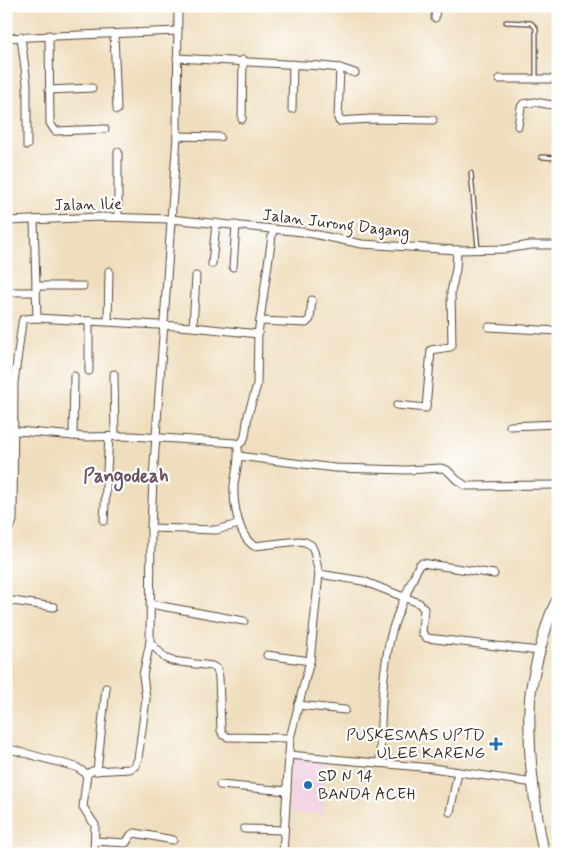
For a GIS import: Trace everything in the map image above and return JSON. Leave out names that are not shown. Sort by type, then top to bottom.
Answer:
[{"type":"street","points":[[86,774],[90,771],[130,769],[135,766],[146,699],[143,674],[150,642],[153,479],[177,136],[178,6]]},
{"type":"street","points":[[435,18],[436,6]]},
{"type":"street","points":[[6,38],[178,31]]},
{"type":"street","points":[[114,34],[116,110]]},
{"type":"street","points":[[49,35],[50,123],[55,131],[105,130]]},
{"type":"street","points":[[21,37],[27,84],[27,146]]},
{"type":"street","points":[[177,58],[243,60],[340,68],[355,72]]},
{"type":"street","points":[[242,119],[243,60]]},
{"type":"street","points":[[292,109],[293,64]]},
{"type":"street","points":[[340,68],[339,121],[371,119],[433,120]]},
{"type":"street","points":[[499,79],[558,79]]},
{"type":"street","points":[[49,90],[92,88]]},
{"type":"street","points":[[518,126],[523,104],[535,102],[558,106]]},
{"type":"street","points":[[177,136],[220,137]]},
{"type":"street","points":[[118,152],[118,217]]},
{"type":"street","name":"Jalan Ilie","points":[[6,221],[118,217],[170,219]]},
{"type":"street","name":"Jalan Jurong Dagang","points":[[170,219],[273,228],[362,244],[457,250],[558,245]]},
{"type":"street","points":[[34,220],[37,318]]},
{"type":"street","points":[[212,264],[216,223]]},
{"type":"street","points":[[233,267],[236,225]]},
{"type":"street","points":[[238,445],[245,436],[248,415],[257,385],[258,334],[273,228]]},
{"type":"street","points":[[397,405],[426,408],[431,350],[452,346],[451,292],[456,269],[457,250]]},
{"type":"street","points":[[108,321],[109,271]]},
{"type":"street","points":[[193,327],[196,276]]},
{"type":"street","points":[[6,292],[83,286]]},
{"type":"street","points":[[260,321],[306,323],[310,319],[312,300]]},
{"type":"street","points":[[6,542],[7,530],[13,521],[10,430],[14,383],[23,320],[26,318],[37,318],[89,322],[108,321],[258,334]]},
{"type":"street","points":[[89,322],[89,371]]},
{"type":"street","points":[[489,326],[558,331]]},
{"type":"street","points":[[104,521],[112,437],[114,374]]},
{"type":"street","points":[[73,436],[74,376]]},
{"type":"street","points":[[510,426],[558,424]]},
{"type":"street","points":[[10,430],[73,436],[208,441],[236,443],[238,445]]},
{"type":"street","points":[[238,445],[234,488],[239,524],[248,543],[254,546],[305,542],[311,545],[314,551],[319,574],[310,661],[290,738],[283,854]]},
{"type":"street","points":[[238,456],[335,468],[407,470],[441,468],[447,470],[466,486],[558,485]]},
{"type":"street","points":[[151,528],[216,530],[239,524]]},
{"type":"street","points":[[380,764],[382,700],[389,642],[419,565],[422,563],[494,574]]},
{"type":"street","points":[[319,574],[363,581],[419,603],[424,615],[422,633],[427,638],[539,651]]},
{"type":"street","points":[[544,854],[538,828],[534,783],[529,722],[530,696],[539,651],[546,627],[558,599]]},
{"type":"street","points":[[6,600],[54,607]]},
{"type":"street","points":[[150,604],[244,621]]},
{"type":"street","points":[[150,642],[165,658],[172,662],[212,666],[217,669],[221,730],[223,735],[228,737],[290,738]]},
{"type":"street","points":[[267,655],[310,661]]},
{"type":"street","points":[[97,770],[106,688]]},
{"type":"street","points":[[298,705],[344,710]]},
{"type":"street","points":[[6,748],[76,767],[86,774]]},
{"type":"street","points":[[289,755],[458,772],[534,783]]},
{"type":"street","points":[[450,812],[458,772]]},
{"type":"street","points":[[86,774],[83,807],[95,825],[96,841],[94,854]]},
{"type":"street","points":[[220,785],[287,790]]},
{"type":"street","points":[[244,829],[284,830]]},
{"type":"street","points":[[96,841],[126,843],[132,834],[135,833],[173,840]]},
{"type":"lane","points":[[506,22],[531,23],[536,28],[536,79]]},
{"type":"lane","points":[[541,157],[558,158]]},
{"type":"lane","points":[[471,174],[478,249]]},
{"type":"shaded area","points":[[6,365],[11,365],[10,421],[6,421]]},
{"type":"shaded area","name":"SD N 14 BANDA ACEH","points":[[291,755],[325,756],[324,814],[290,814]]},
{"type":"water","points":[[558,683],[558,808],[554,778],[553,746],[554,713]]},
{"type":"place","name":"PUSKESMAS UPTD ULEE KARENG","points":[[496,744]]},
{"type":"place","name":"SD N 14 BANDA ACEH","points":[[308,785]]},
{"type":"district","name":"Pangodeah","points":[[126,476]]}]
